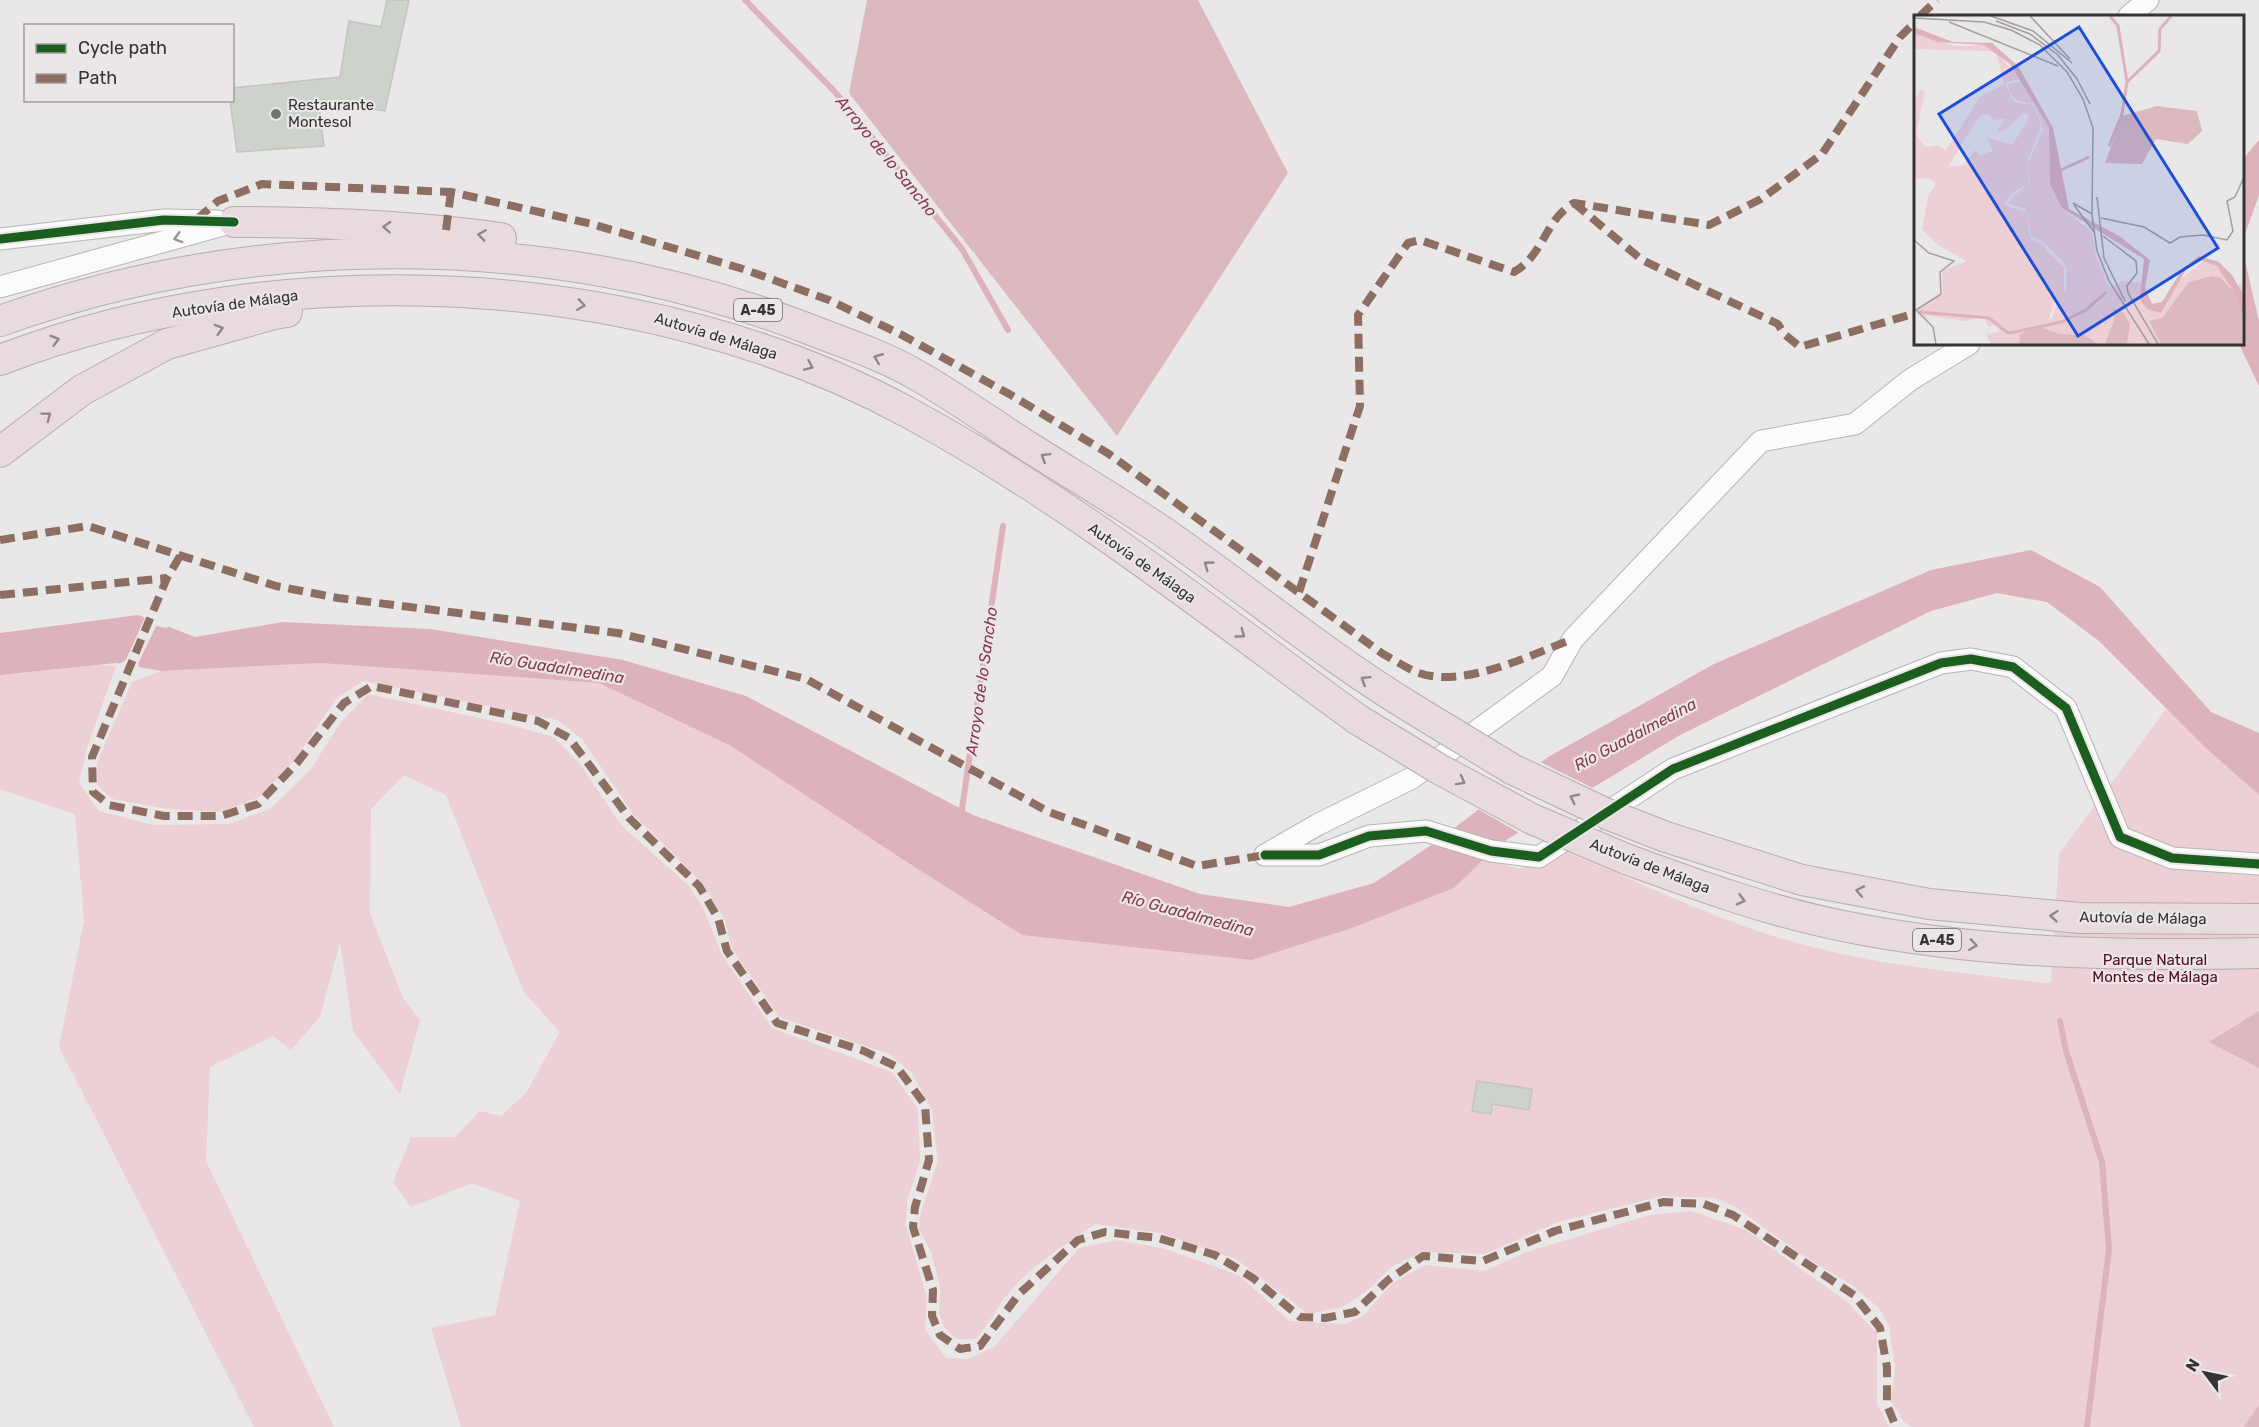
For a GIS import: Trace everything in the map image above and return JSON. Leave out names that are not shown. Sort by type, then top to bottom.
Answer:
[{"type":"highway","points":[[234,222],[294,222],[446,230],[538,243],[621,257],[659,268],[698,293]]},
{"type":"highway","name":"Autovía de Málaga","points":[[0,321],[107,286],[275,260],[374,254],[465,254],[549,263],[698,293],[753,308],[911,371],[1161,531],[1354,673],[1512,768],[1607,814],[1666,837],[1802,880],[1929,904],[2080,918],[2259,919]]},
{"type":"highway","name":"Autovía de Málaga","points":[[0,360],[34,346],[115,323],[276,296],[379,290],[465,292],[634,312],[721,335],[806,364],[908,412],[1012,476],[1140,560],[1357,718],[1438,769],[1532,819],[1626,859],[1728,896],[1855,928],[2009,949],[2140,956],[2259,953]]},
{"type":"highway","points":[[0,452],[82,390],[167,344],[274,314],[380,305],[463,306],[546,300]]},
{"type":"street","points":[[2130,15],[2148,0]]},
{"type":"street","points":[[0,239],[164,220],[234,222]]},
{"type":"street","points":[[0,287],[234,222]]},
{"type":"street","points":[[1967,345],[1910,380],[1855,424],[1761,441],[1574,639],[1552,676],[1412,778],[1317,825],[1265,855],[1319,855],[1369,836],[1426,831],[1491,851],[1539,857],[1673,770],[1941,663],[1971,659],[2013,667],[2066,708],[2120,837],[2172,858],[2259,864]]},
{"type":"green space","name":"Parque Natural Montes de Málaga","points":[[320,663],[599,683],[731,746],[896,855],[1252,960],[1352,928],[1454,888],[1483,858],[1519,869],[1560,849],[1701,910],[1785,940],[1895,964],[2044,983],[2051,982],[2059,854],[2175,697],[2259,767],[2259,1427],[1912,1427],[1904,1422],[1891,1401],[1895,1368],[1889,1326],[1879,1308],[1853,1286],[1799,1253],[1737,1208],[1716,1198],[1662,1196],[1558,1222],[1485,1254],[1421,1252],[1390,1268],[1368,1290],[1343,1307],[1308,1314],[1236,1259],[1160,1233],[1095,1224],[1026,1275],[1008,1294],[976,1339],[957,1339],[944,1327],[939,1312],[940,1286],[931,1252],[919,1229],[921,1212],[938,1161],[932,1110],[912,1073],[889,1054],[779,1017],[732,949],[724,918],[703,884],[633,814],[582,739],[557,720],[363,681],[336,699],[293,762],[258,798],[220,812],[168,809],[112,799],[98,786],[97,762],[132,682],[161,671]]},
{"type":"green space","points":[[97,665],[116,666],[87,748],[79,783],[99,811],[153,825],[229,824],[270,809],[310,770],[341,722],[368,694],[507,724],[554,737],[580,764],[621,825],[689,886],[704,910],[722,955],[772,1028],[892,1072],[918,1109],[920,1161],[907,1201],[906,1225],[927,1298],[925,1330],[946,1358],[968,1359],[994,1347],[1079,1248],[1117,1240],[1166,1249],[1238,1275],[1290,1321],[1345,1324],[1364,1315],[1392,1283],[1425,1265],[1484,1271],[1526,1252],[1650,1215],[1691,1211],[1746,1230],[1846,1301],[1877,1333],[1877,1404],[1889,1427],[461,1427],[431,1328],[495,1315],[520,1201],[472,1183],[411,1207],[393,1182],[411,1137],[455,1137],[480,1111],[501,1116],[526,1093],[560,1032],[523,991],[446,795],[404,775],[371,809],[370,913],[403,998],[420,1020],[400,1094],[353,1031],[340,942],[320,1017],[291,1050],[273,1036],[210,1067],[206,1161],[334,1427],[254,1427],[59,1047],[84,920],[75,814],[0,789],[0,675]]},
{"type":"shaded area","points":[[867,0],[1198,0],[1288,173],[1117,436],[849,93]]},
{"type":"shaded area","points":[[2259,1011],[2259,1068],[2209,1042]]},
{"type":"shaded area","points":[[2259,1405],[2259,1427],[2244,1427]]},
{"type":"water","points":[[2259,140],[2259,195],[2244,237],[2244,158]]},
{"type":"water","points":[[2244,256],[2259,321],[2259,386],[2239,345],[2244,345]]},
{"type":"water","name":"Río Guadalmedina","points":[[2031,550],[2100,587],[2211,712],[2259,733],[2259,795],[2206,748],[2099,641],[2047,602],[1997,593],[1931,611],[1680,735],[1498,845],[1454,888],[1352,928],[1252,960],[1022,935],[731,746],[599,683],[320,663],[161,671],[116,663],[0,675],[0,633],[138,615],[195,637],[283,622],[430,629],[623,660],[746,696],[973,815],[1200,894],[1289,907],[1374,883],[1433,844],[1548,757],[1714,664],[1931,570]]},
{"type":"pier","points":[[146,615],[169,624],[167,628],[156,626],[138,664],[140,670],[116,666],[126,660]]},
{"type":"pier","points":[[1538,761],[1595,789],[1521,834],[1476,808]]},
{"type":"building","points":[[387,0],[409,0],[385,111],[318,99],[324,146],[237,152],[230,102],[234,102],[234,88],[340,77],[349,21],[381,27]]},
{"type":"building","points":[[1477,1081],[1532,1089],[1529,1110],[1492,1104],[1491,1114],[1472,1111]]},
{"type":"waterway","name":"Arroyo de lo Sancho","points":[[745,0],[836,93],[962,249],[1008,330]]},
{"type":"waterway","name":"Arroyo de lo Sancho","points":[[961,816],[1003,526]]},
{"type":"waterway","points":[[2060,1021],[2066,1051],[2102,1162],[2109,1249],[2087,1427]]},
{"type":"marked path","points":[[1921,15],[1937,0]]},
{"type":"marked path","points":[[1299,592],[1360,406],[1358,315],[1408,243],[1420,240],[1514,272],[1532,256],[1557,218],[1574,203],[1709,225],[1761,199],[1822,154],[1900,37],[1914,23]]},
{"type":"marked path","points":[[197,219],[218,201],[262,184],[451,192],[592,224],[743,269],[829,300],[902,335],[1011,395],[1109,454],[1383,654],[1416,672],[1454,677],[1475,674],[1517,661],[1573,639]]},
{"type":"marked path","points":[[446,230],[451,192]]},
{"type":"marked path","points":[[1574,203],[1642,260],[1778,324],[1784,334],[1800,347],[1914,314]]},
{"type":"marked path","points":[[0,540],[88,526],[276,586],[338,598],[618,633],[806,679],[1049,812],[1197,866],[1265,855]]},
{"type":"marked path","points":[[180,556],[167,578],[92,757],[93,792],[109,805],[164,816],[221,816],[258,804],[297,763],[344,703],[372,686],[538,721],[569,738],[630,819],[699,886],[718,918],[727,951],[777,1023],[864,1051],[897,1067],[925,1105],[929,1160],[915,1207],[913,1227],[933,1290],[932,1316],[940,1335],[960,1349],[980,1346],[1019,1294],[1078,1240],[1105,1232],[1158,1238],[1215,1255],[1253,1278],[1300,1317],[1325,1318],[1355,1312],[1388,1280],[1423,1256],[1483,1261],[1555,1231],[1663,1202],[1704,1204],[1733,1215],[1854,1295],[1880,1328],[1887,1367],[1887,1405],[1896,1427]]},
{"type":"marked path","points":[[0,595],[167,578]]},
{"type":"cycle path","points":[[0,239],[164,220],[234,222]]},
{"type":"cycle path","points":[[1265,855],[1319,855],[1369,836],[1426,831],[1491,851],[1539,857],[1673,769],[1941,663],[1971,659],[2013,667],[2066,708],[2120,837],[2172,858],[2259,864]]},
{"type":"place","name":"Restaurante Montesol","points":[[276,114]]}]
